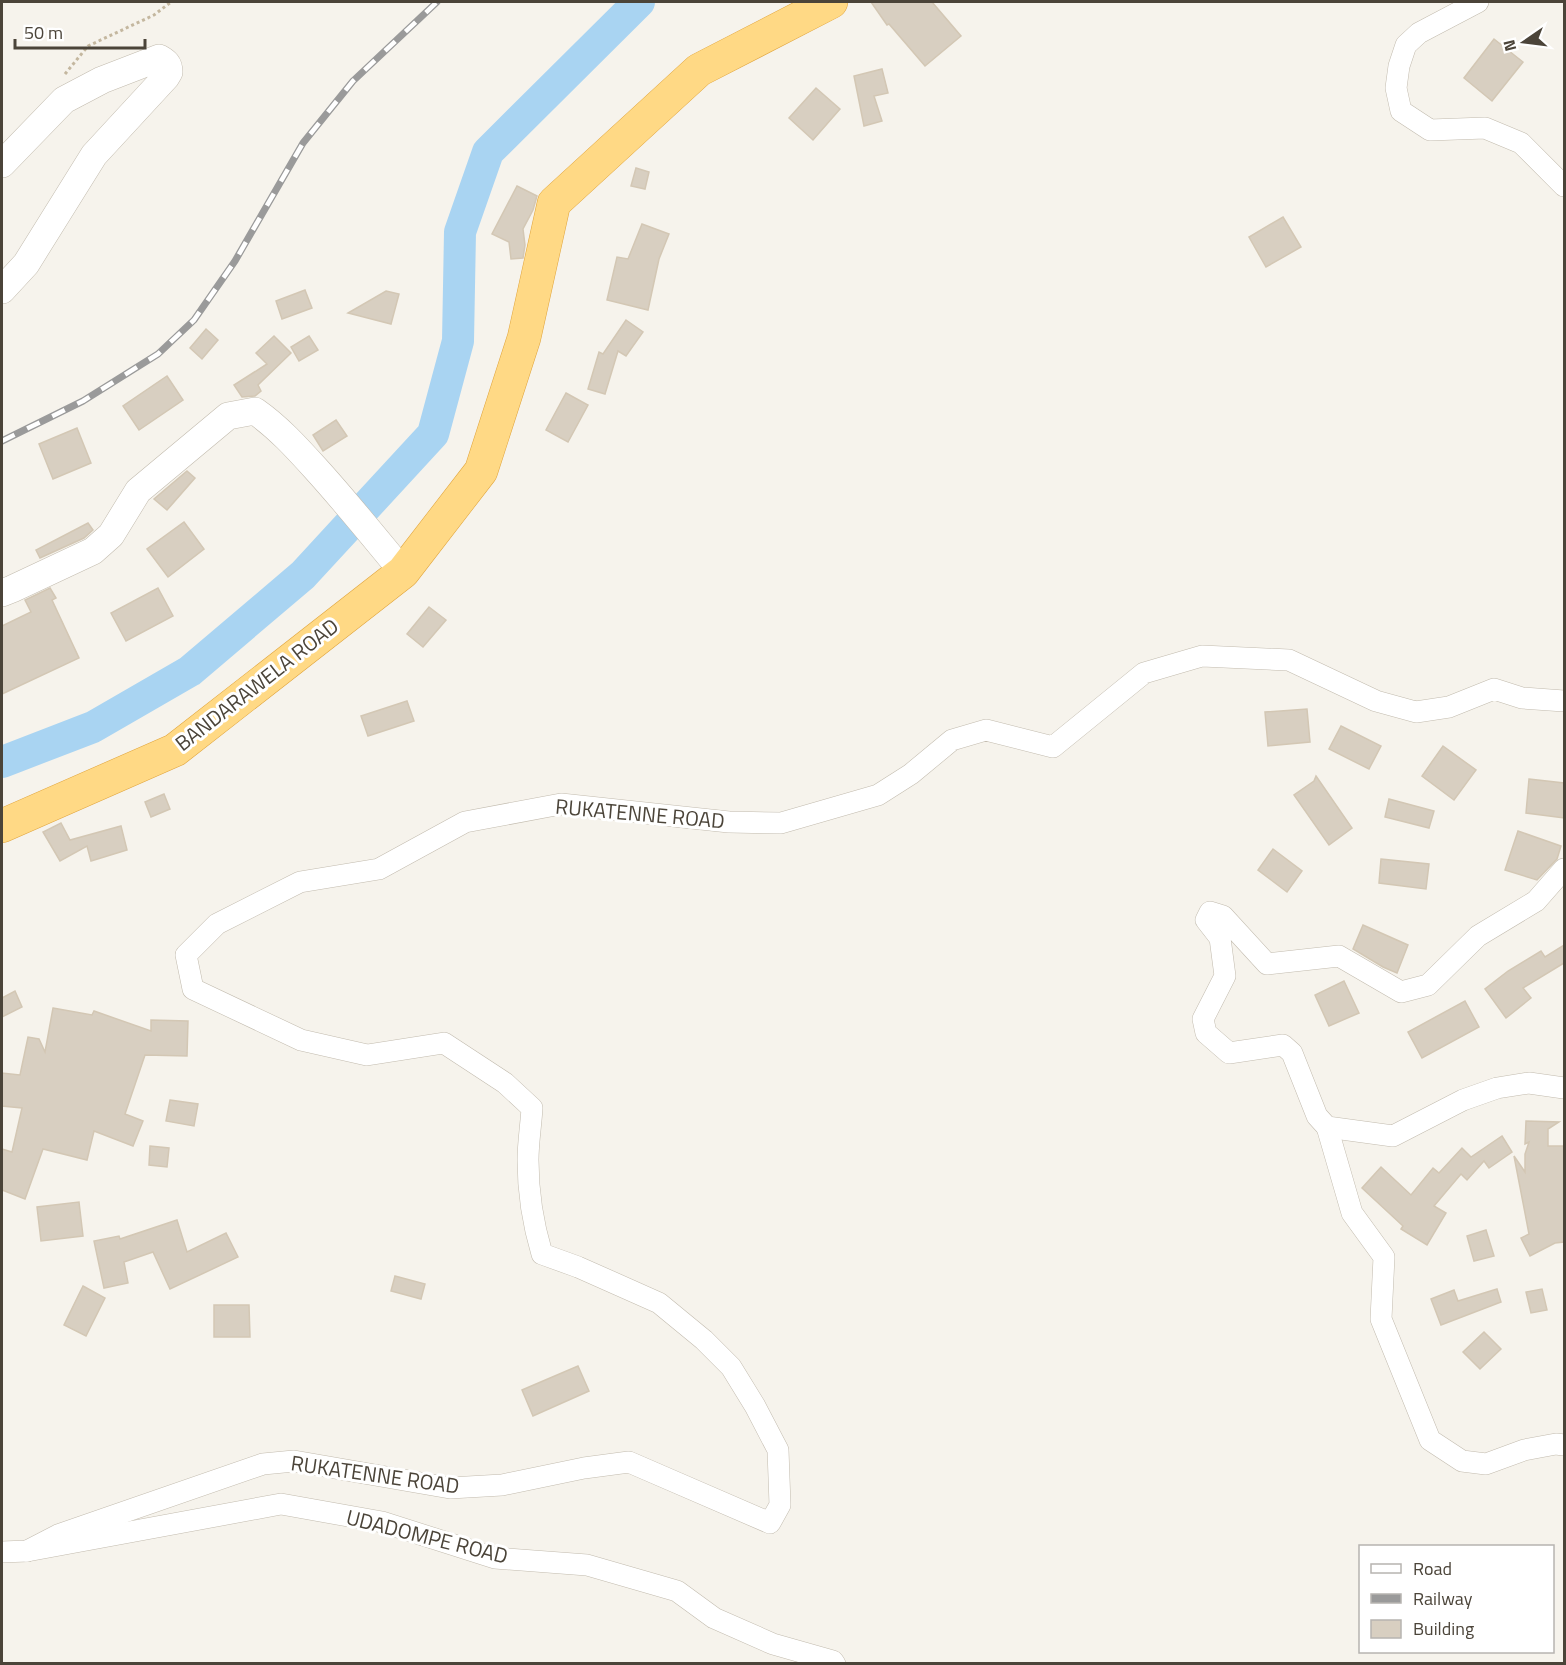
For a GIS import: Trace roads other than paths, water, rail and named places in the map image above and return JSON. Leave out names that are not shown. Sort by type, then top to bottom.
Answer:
[{"type":"highway","name":"BANDARAWELA ROAD","points":[[2,826],[175,750],[403,572],[481,471],[524,338],[554,203],[699,70],[831,2]]},
{"type":"street","points":[[1478,2],[1419,33],[1406,45],[1399,66],[1396,88],[1401,111],[1430,130],[1485,128],[1521,143],[1564,186]]},
{"type":"street","points":[[2,164],[64,100],[102,80],[159,58],[169,66],[170,72],[166,77],[94,155],[26,264],[2,290]]},
{"type":"street","points":[[2,592],[93,551],[111,535],[138,492],[228,416],[255,411],[265,417],[300,451],[403,572]]},
{"type":"street","name":"RUKATENNE ROAD","points":[[27,1551],[58,1535],[263,1464],[294,1461],[450,1488],[502,1485],[584,1468],[629,1462],[770,1523],[780,1505],[778,1450],[755,1406],[731,1368],[704,1340],[659,1303],[578,1267],[542,1254],[530,1190],[528,1160],[532,1108],[505,1083],[444,1043],[367,1054],[345,1050],[301,1040],[193,989],[186,955],[217,924],[300,882],[379,869],[465,822],[561,804],[729,822],[781,823],[878,795],[911,774],[952,741],[986,730],[1053,747],[1144,673],[1202,656],[1289,660],[1376,701],[1416,712],[1449,707],[1494,689],[1522,698],[1564,701]]},
{"type":"street","points":[[1564,868],[1536,901],[1478,936],[1428,985],[1401,992],[1339,956],[1267,964],[1222,916],[1210,912],[1206,920],[1220,938],[1225,976],[1203,1019],[1206,1033],[1229,1053],[1283,1045],[1292,1053],[1317,1116],[1327,1127],[1352,1213],[1384,1257],[1381,1319],[1430,1440],[1462,1461],[1486,1464],[1524,1450],[1556,1444],[1564,1445]]},
{"type":"street","points":[[1327,1127],[1393,1136],[1462,1100],[1497,1088],[1529,1083],[1564,1088]]},
{"type":"street","name":"UDADOMPE ROAD","points":[[2,1552],[27,1551],[281,1504],[382,1522],[495,1558],[587,1565],[677,1590],[714,1618],[773,1644],[833,1661],[835,1664]]},
{"type":"waterway","points":[[2,762],[93,727],[190,671],[303,575],[433,434],[458,341],[460,232],[488,152],[639,2]]},
{"type":"railway","points":[[2,441],[83,401],[158,354],[194,320],[235,261],[303,143],[353,81],[437,2]]}]
